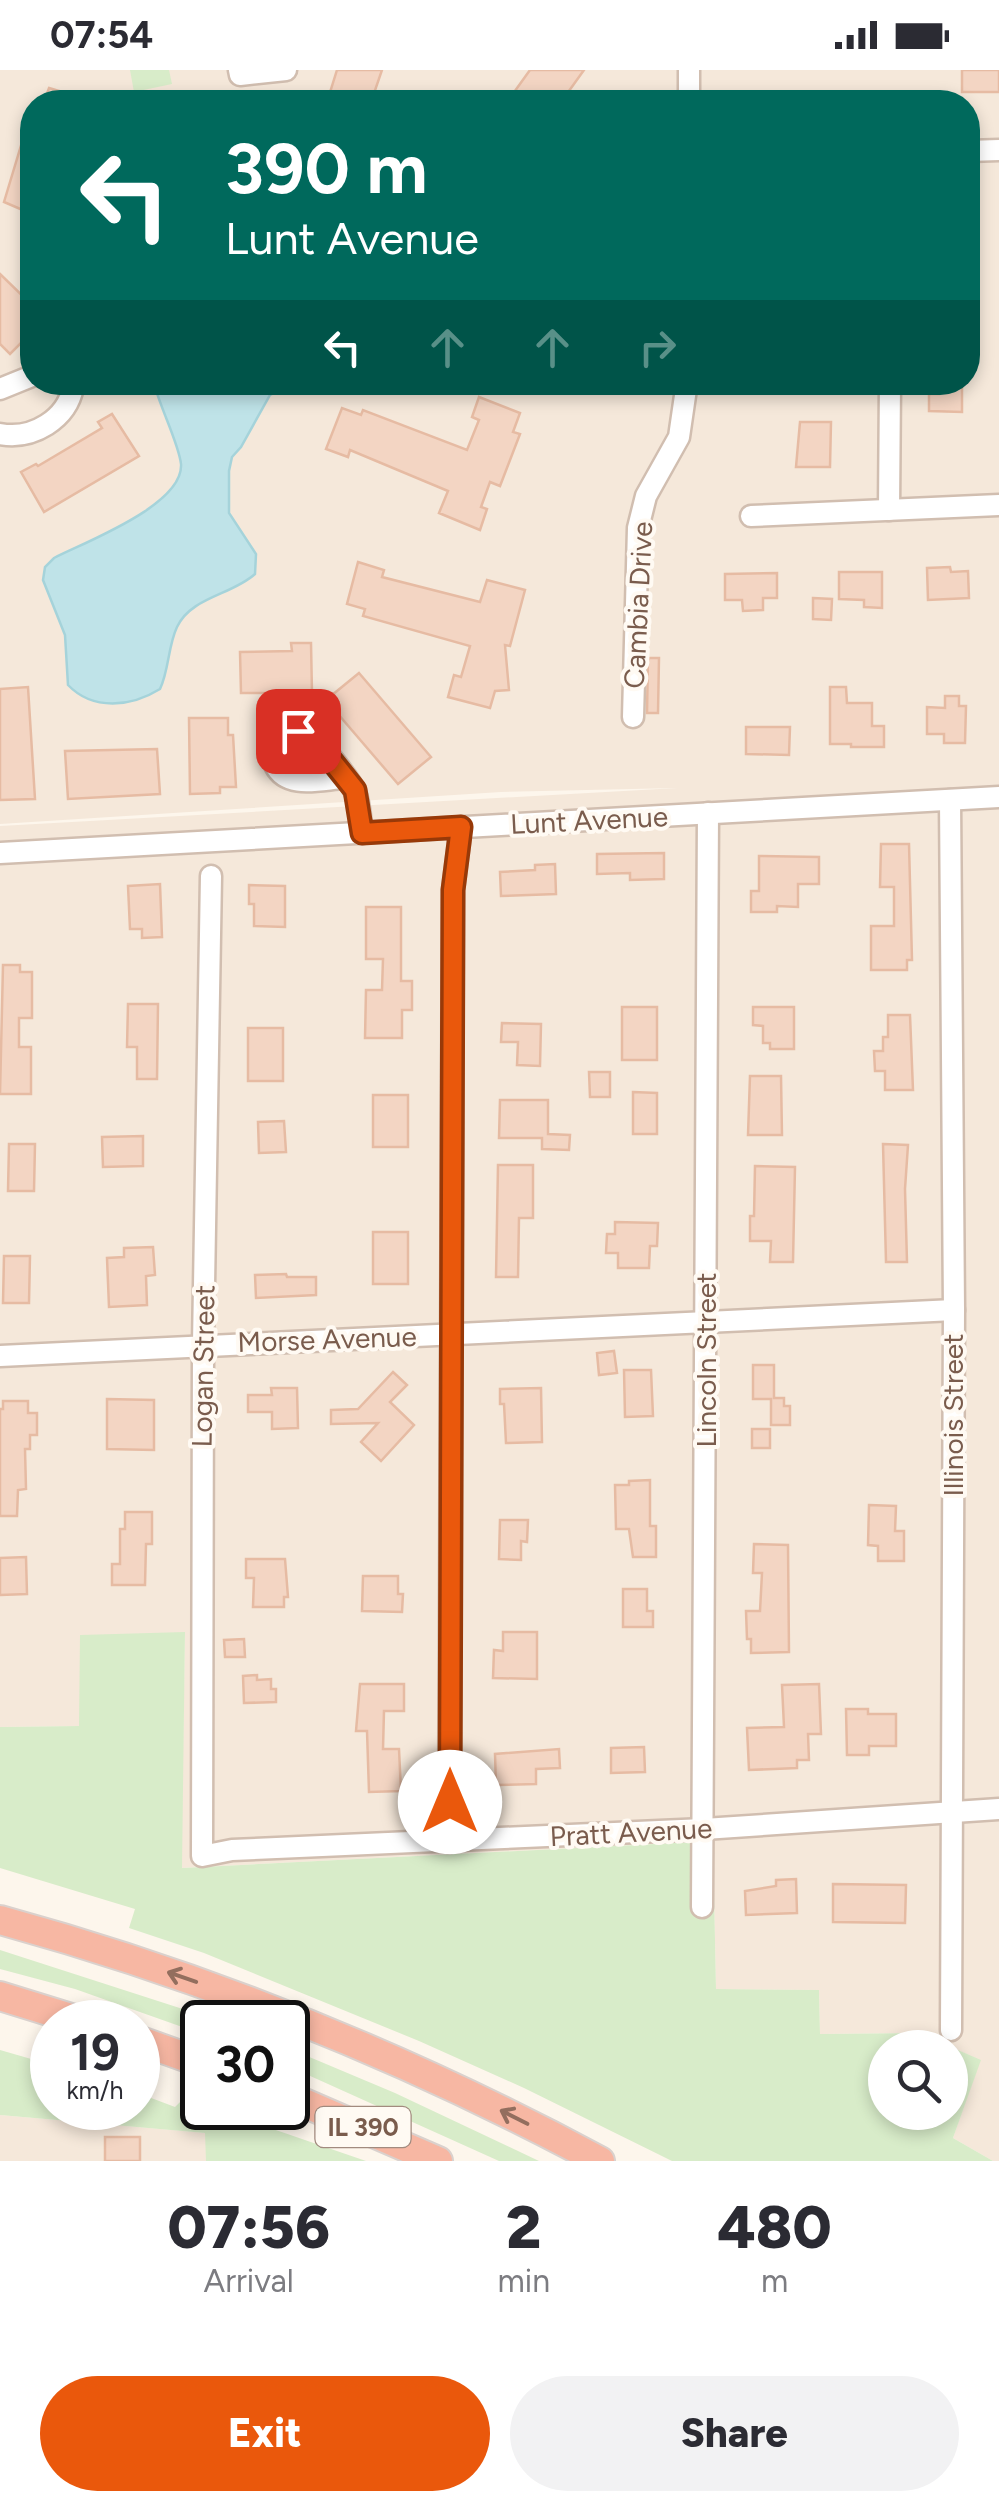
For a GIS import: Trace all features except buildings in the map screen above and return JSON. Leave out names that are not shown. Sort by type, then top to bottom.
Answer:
[{"type":"highway","name":"IL 390","points":[[0,1920],[136,1962],[302,2022],[406,2066],[600,2161]]},
{"type":"highway","points":[[0,1996],[30,2005]]},
{"type":"highway","name":"IL 390","points":[[310,2106],[438,2161]]},
{"type":"street","points":[[239,70],[240,75],[286,70]]},
{"type":"street","points":[[0,434],[13,436],[54,421],[70,406],[72,395]]},
{"type":"street","name":"Cambia Drive","points":[[633,717],[638,528],[646,496],[679,437],[684,395]]},
{"type":"street","points":[[889,510],[890,395]]},
{"type":"street","points":[[751,516],[999,505]]},
{"type":"street","points":[[345,778],[355,790],[362,833]]},
{"type":"street","name":"Lunt Avenue","points":[[0,852],[999,797]]},
{"type":"street","name":"Illinois Street","points":[[950,800],[954,1310],[951,2030]]},
{"type":"street","name":"Lincoln Street","points":[[702,1907],[708,813]]},
{"type":"street","points":[[449,1842],[453,890],[461,827]]},
{"type":"street","name":"Logan Street","points":[[202,1856],[203,1344],[211,876]]},
{"type":"street","name":"Morse Avenue","points":[[0,1356],[954,1310]]},
{"type":"street","name":"Pratt Avenue","points":[[202,1856],[232,1850],[704,1829],[999,1809]]},
{"type":"shaded area","points":[[0,70],[999,70],[999,2161],[953,2138],[956,2130],[968,2130],[968,2095],[980,2060],[968,2055],[968,2030],[820,2034],[819,1990],[716,1989],[713,1841],[181,1868],[185,1632],[79,1726],[0,1727],[0,826],[677,788],[501,792],[0,824]]},
{"type":"shaded area","points":[[0,2115],[30,2118],[30,2130],[160,2129],[206,2133],[206,2161],[0,2161]]},
{"type":"green space","points":[[130,70],[169,70],[172,84],[134,90]]},
{"type":"green space","points":[[185,1632],[182,1868],[713,1841],[716,1989],[819,1990],[820,2034],[868,2034],[868,2130],[956,2130],[953,2138],[993,2161],[672,2161],[419,2041],[204,1953],[129,1928],[135,1909],[0,1868],[0,1727],[79,1726],[80,1635]]},
{"type":"green space","points":[[0,1950],[155,2000],[106,2000],[0,1969]]},
{"type":"green space","points":[[160,2002],[180,2008],[180,2026],[160,2019]]},
{"type":"green space","points":[[0,2050],[30,2059],[30,2118],[0,2115]]},
{"type":"green space","points":[[968,2054],[981,2060],[968,2096]]},
{"type":"green space","points":[[310,2057],[539,2161],[499,2161],[310,2076]]},
{"type":"green space","points":[[160,2101],[175,2107],[180,2102],[180,2130],[276,2130],[366,2161],[206,2161],[205,2133],[160,2129]]},
{"type":"water","points":[[158,395],[270,395],[232,457],[229,471],[229,513],[256,554],[255,574],[183,617],[174,634],[160,689],[137,700],[112,704],[89,699],[68,685],[65,635],[43,580],[45,567],[54,558],[130,520],[167,494],[178,479],[179,456]]},
{"type":"route","points":[[298,731],[312,736],[355,790],[362,833],[461,827],[453,890],[450,1802]]}]
